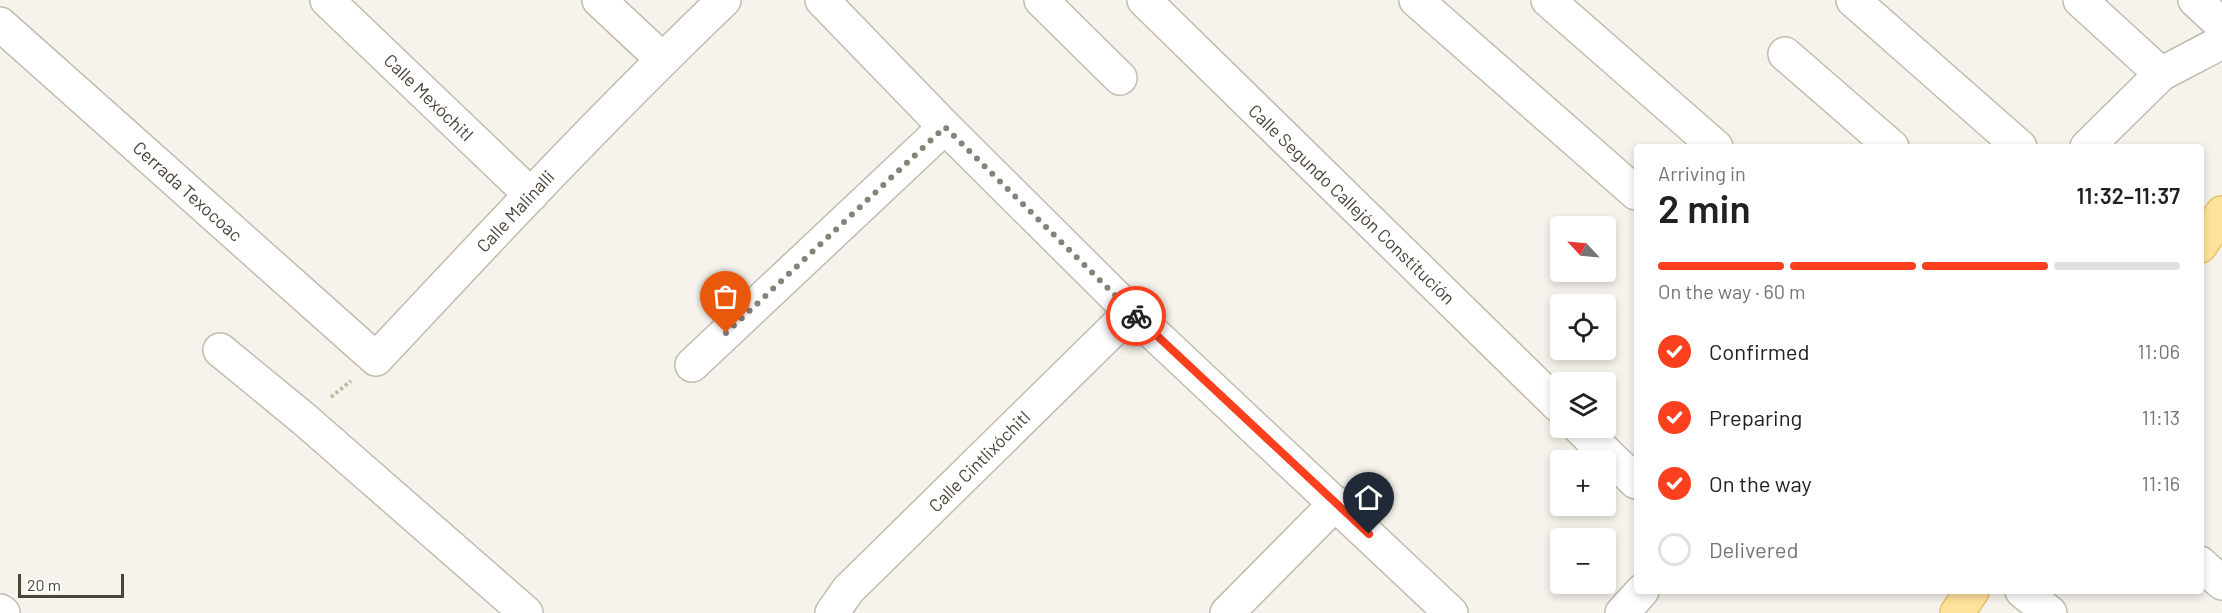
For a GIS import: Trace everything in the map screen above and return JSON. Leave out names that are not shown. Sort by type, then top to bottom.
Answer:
[{"type":"main road","points":[[2204,240],[2222,213]]},
{"type":"main road","points":[[1958,613],[1970,594]]},
{"type":"street","name":"Calle Mexóchitl","points":[[327,0],[531,195]]},
{"type":"street","points":[[599,0],[662,59]]},
{"type":"street","name":"Calle Malinalli","points":[[376,359],[662,59],[724,0]]},
{"type":"street","points":[[822,0],[945,127],[1131,312],[1450,613]]},
{"type":"street","points":[[1041,0],[1120,78]]},
{"type":"street","name":"Calle Segundo Callejón Constitución","points":[[1144,0],[1550,397]]},
{"type":"street","points":[[1416,0],[1634,191]]},
{"type":"street","points":[[1548,0],[1713,144]]},
{"type":"street","points":[[1853,0],[2017,144]]},
{"type":"street","points":[[2080,0],[2161,74]]},
{"type":"street","points":[[2195,0],[2222,25]]},
{"type":"street","name":"Cerrada Texocoac","points":[[0,24],[376,359]]},
{"type":"street","points":[[2090,144],[2161,74],[2222,42]]},
{"type":"street","points":[[1785,54],[1889,144]]},
{"type":"street","points":[[692,365],[945,127]]},
{"type":"street","name":"Calle Cintlixóchitl","points":[[832,613],[848,590],[1131,312]]},
{"type":"street","points":[[220,350],[304,419],[526,613]]},
{"type":"street","points":[[1590,438],[1634,480]]},
{"type":"street","points":[[1227,613],[1336,503]]},
{"type":"street","points":[[2204,567],[2222,583]]},
{"type":"street","points":[[1622,613],[1639,594]]},
{"type":"street","points":[[2026,594],[2050,613]]},
{"type":"path","points":[[304,419],[376,359]]},
{"type":"way so far","points":[[726,333],[945,127],[1136,316]]},
{"type":"route","points":[[1136,316],[1369,534]]}]
